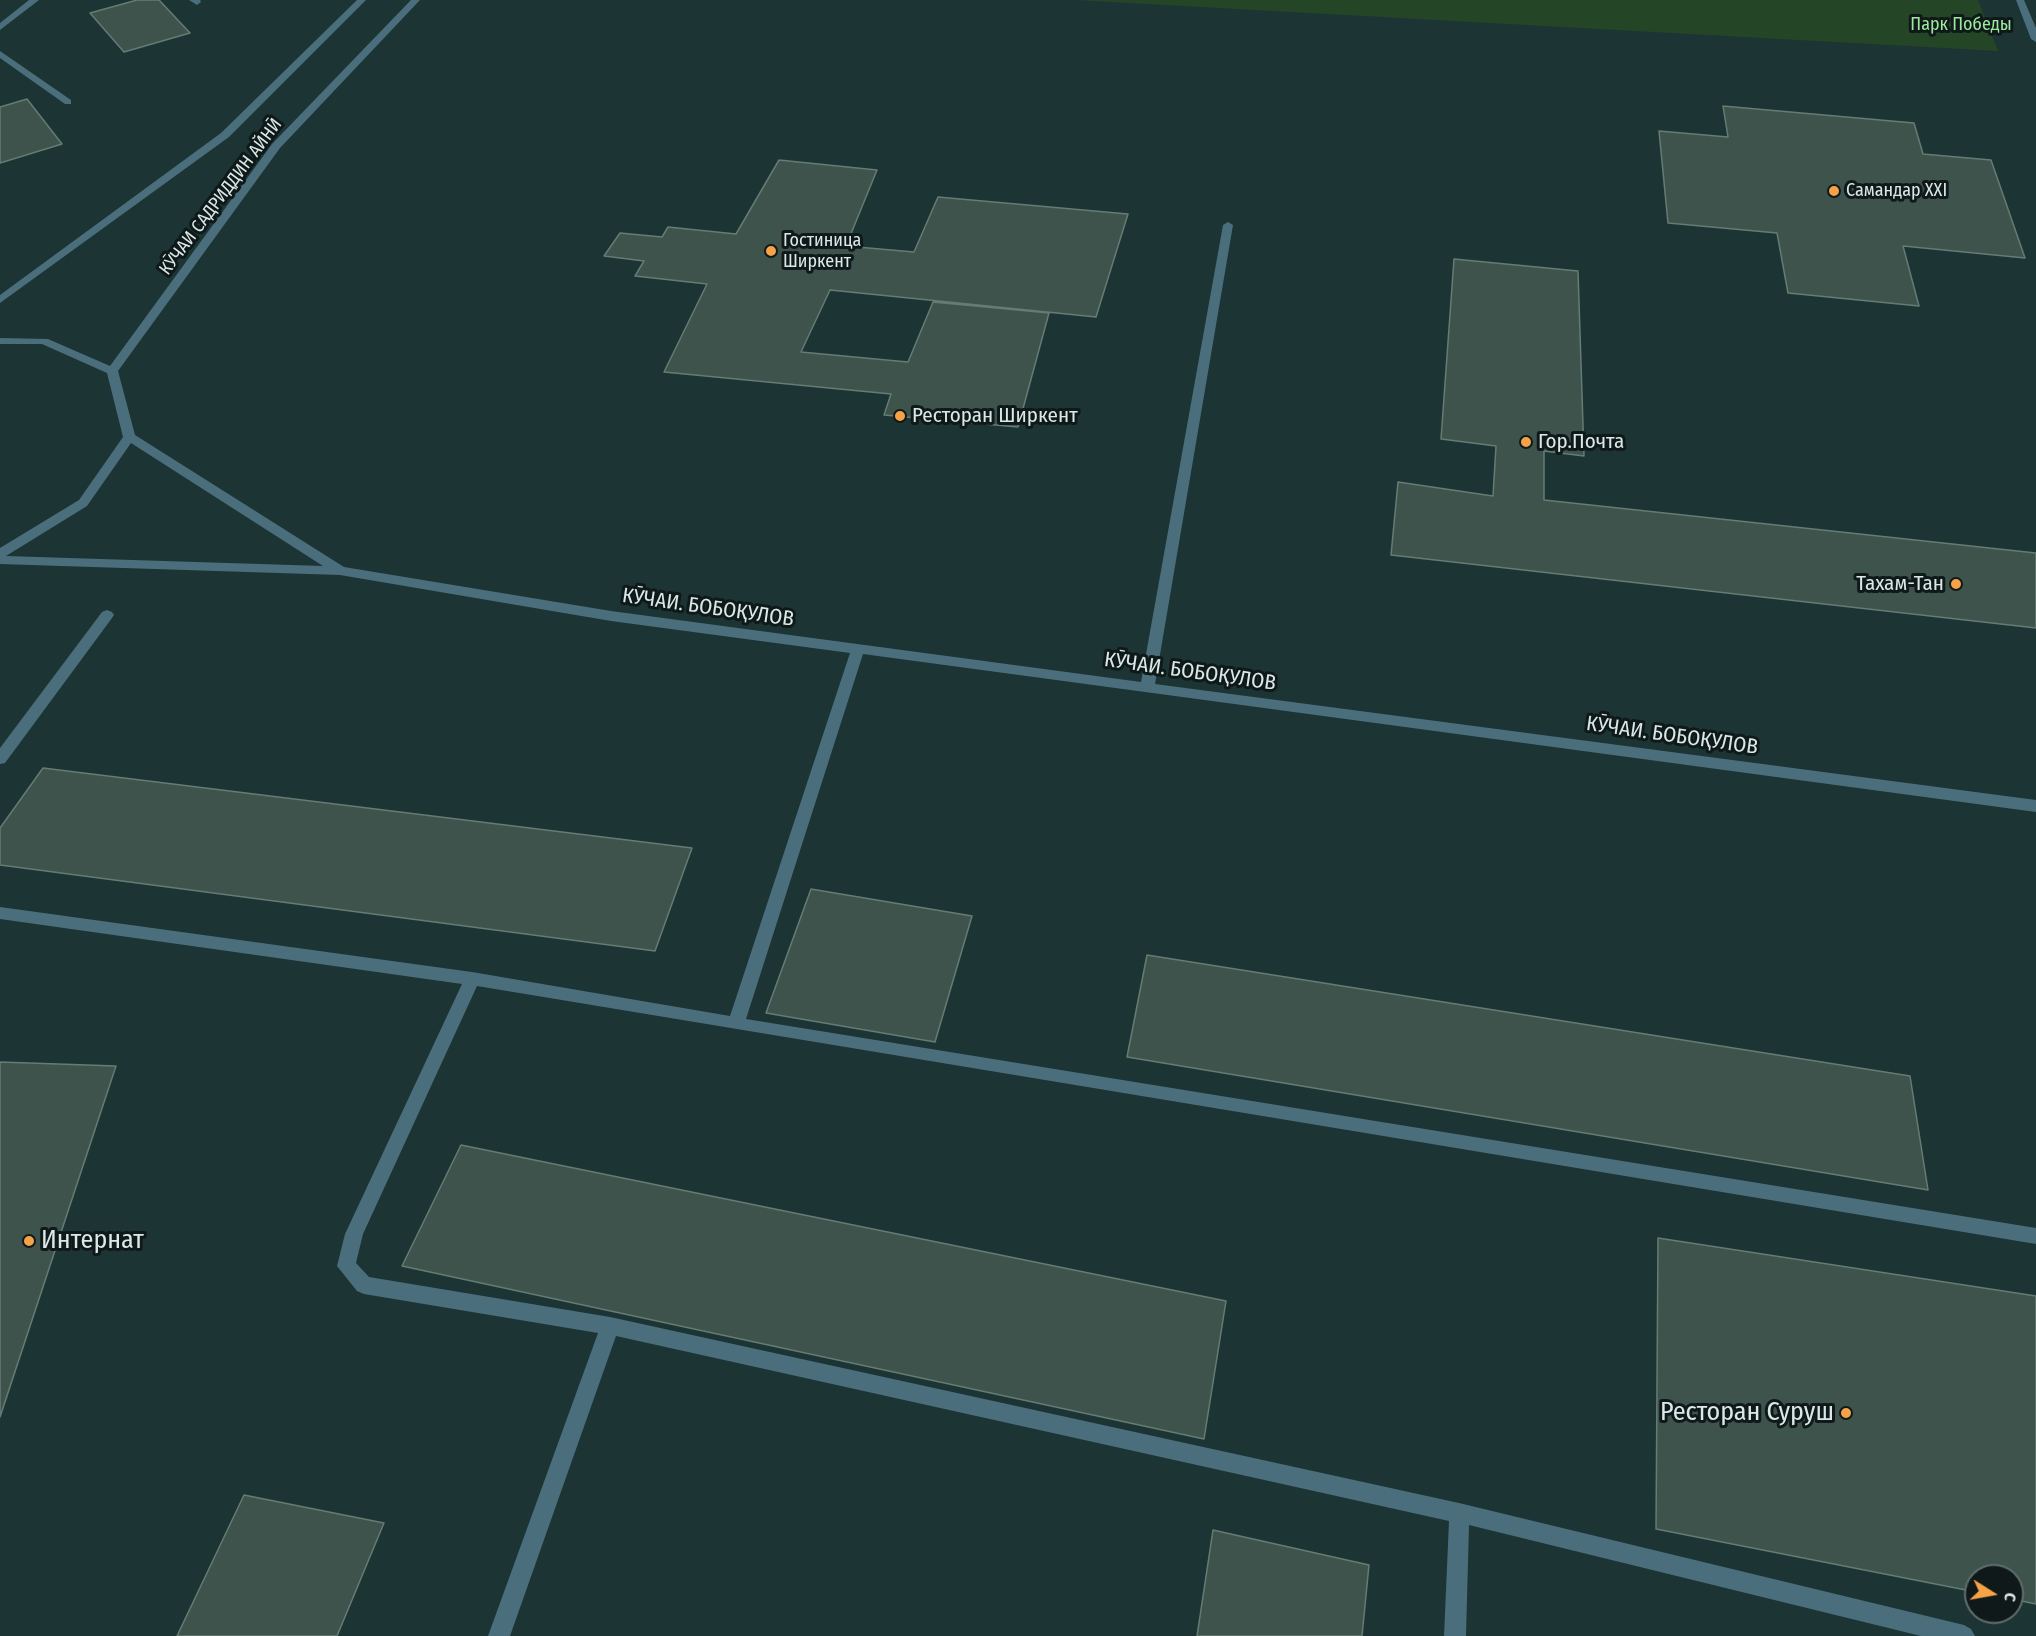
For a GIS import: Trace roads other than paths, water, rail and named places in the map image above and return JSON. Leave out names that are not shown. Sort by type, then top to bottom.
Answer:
[{"type":"street","points":[[0,27],[35,0]]},
{"type":"street","name":"КӮЧАИ САДРИДДИН АЙНӢ","points":[[0,300],[225,135],[362,0]]},
{"type":"street","name":"КӮЧАИ САДРИДДИН АЙНӢ","points":[[112,371],[276,146],[416,0]]},
{"type":"street","points":[[2020,0],[2036,39]]},
{"type":"street","points":[[0,54],[68,102]]},
{"type":"street","points":[[1147,687],[1228,225]]},
{"type":"street","points":[[0,340],[44,341],[112,371],[129,437],[340,571]]},
{"type":"street","points":[[0,554],[83,502],[129,437]]},
{"type":"street","name":"КӮЧАИ. БОБОҚУЛОВ","points":[[0,560],[340,571],[611,616],[2036,806]]},
{"type":"street","points":[[0,759],[107,615]]},
{"type":"street","points":[[736,1024],[858,649]]},
{"type":"street","points":[[0,913],[472,980],[2036,1236]]},
{"type":"street","points":[[472,980],[354,1234],[346,1266],[364,1285],[610,1326],[1459,1513],[1964,1636]]},
{"type":"street","points":[[499,1636],[610,1326]]},
{"type":"street","points":[[1455,1636],[1459,1513]]},
{"type":"place","name":"Самандар XXI","points":[[1834,191]]},
{"type":"place","name":"Гостиница Ширкент","points":[[771,251]]},
{"type":"place","name":"Ресторан Ширкент","points":[[900,416]]},
{"type":"place","name":"Гор.Почта","points":[[1526,442]]},
{"type":"place","name":"Тахам-Тан","points":[[1956,584]]},
{"type":"place","name":"Интернат","points":[[29,1241]]},
{"type":"place","name":"Ресторан Суруш","points":[[1846,1413]]},
{"type":"park label","name":"Парк Победы","points":[[1961,25]]}]
